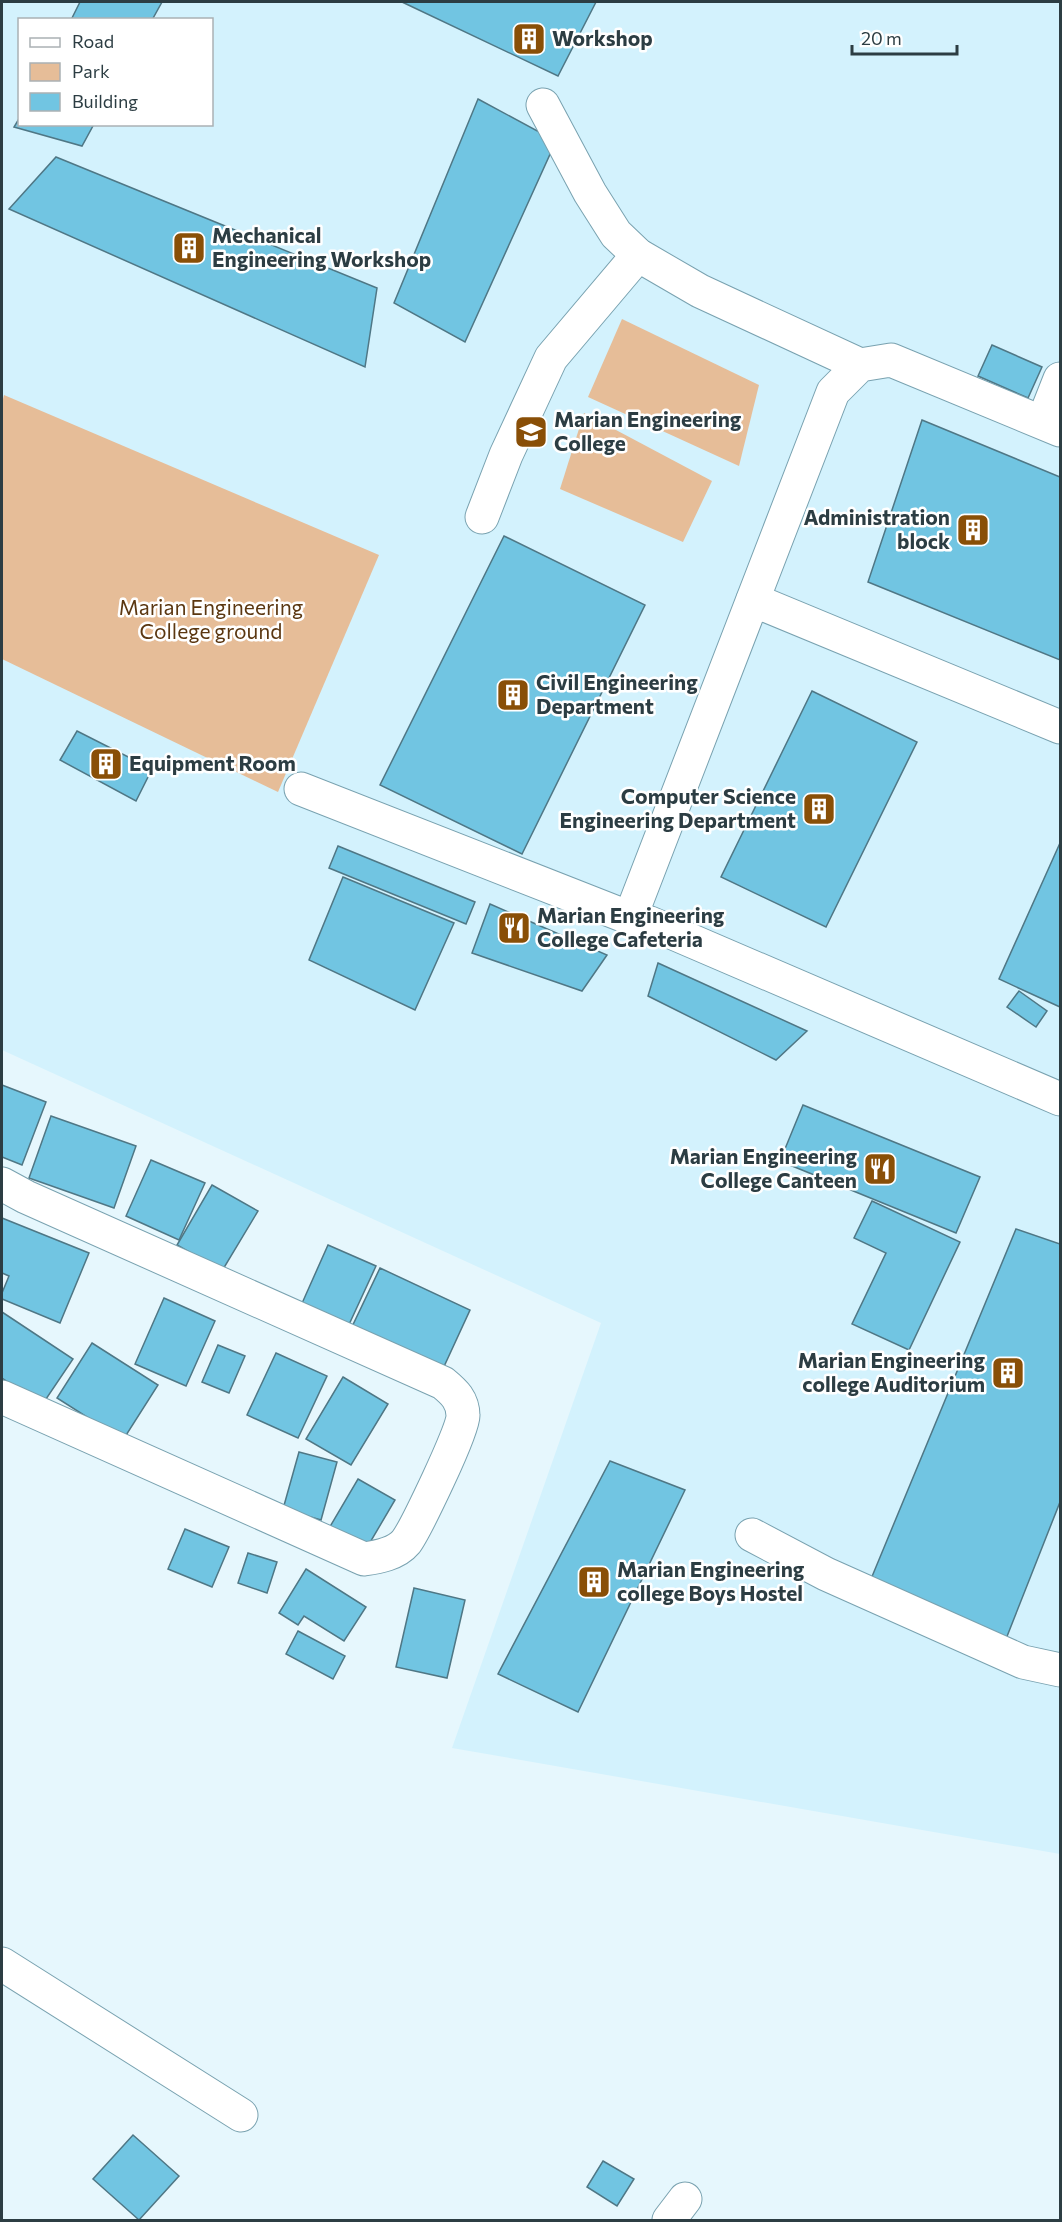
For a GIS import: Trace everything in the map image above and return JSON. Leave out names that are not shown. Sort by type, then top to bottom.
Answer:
[{"type":"street","points":[[543,105],[590,193],[616,234],[638,255],[700,291],[860,365],[891,360],[1052,426],[1060,379]]},
{"type":"street","points":[[483,517],[506,456],[551,358],[638,255]]},
{"type":"street","points":[[630,918],[833,392],[860,365]]},
{"type":"street","points":[[753,600],[1060,727]]},
{"type":"street","points":[[301,789],[630,918],[661,928],[1060,1099]]},
{"type":"street","points":[[2,1184],[443,1383],[458,1396],[464,1418],[453,1449],[405,1543],[385,1556],[364,1559],[2,1397]]},
{"type":"street","points":[[752,1535],[826,1574],[1023,1662],[1060,1670]]},
{"type":"street","points":[[2,1964],[241,2115]]},
{"type":"shaded area","name":"Marian Engineering College","points":[[2,2],[1060,2],[1060,1854],[452,1748],[601,1323],[2,1050]]},
{"type":"green space","points":[[622,319],[759,385],[739,466],[588,397]]},
{"type":"green space","name":"Marian Engineering College ground","points":[[4,395],[379,555],[278,792],[2,659],[2,403]]},
{"type":"green space","points":[[584,413],[712,481],[683,542],[560,489]]},
{"type":"building","points":[[80,2],[162,2],[153,18],[72,18]]},
{"type":"building","name":"Workshop","points":[[402,2],[596,2],[558,76]]},
{"type":"building","points":[[478,99],[556,141],[465,342],[394,303]]},
{"type":"building","points":[[18,120],[18,126],[93,126],[82,146],[14,127]]},
{"type":"building","name":"Mechanical Engineering Workshop","points":[[56,157],[377,288],[365,367],[9,209]]},
{"type":"building","points":[[992,345],[1042,367],[1028,398],[978,376]]},
{"type":"building","name":"Administration block","points":[[922,420],[1060,477],[1060,660],[868,582]]},
{"type":"building","name":"Civil Engineering Department","points":[[504,536],[645,605],[522,854],[380,785]]},
{"type":"building","name":"Computer Science Engineering Department","points":[[812,691],[917,742],[826,927],[721,877]]},
{"type":"building","name":"Equipment Room","points":[[77,731],[152,769],[136,801],[60,760]]},
{"type":"building","points":[[1060,843],[1060,1007],[999,979]]},
{"type":"building","points":[[338,846],[475,902],[466,924],[329,868]]},
{"type":"building","points":[[343,877],[454,923],[415,1010],[309,960]]},
{"type":"building","name":"Marian Engineering College Cafeteria","points":[[490,904],[607,955],[582,991],[472,953]]},
{"type":"building","points":[[658,963],[807,1031],[776,1060],[648,996]]},
{"type":"building","points":[[1019,991],[1047,1011],[1036,1027],[1007,1007]]},
{"type":"building","points":[[2,1085],[46,1102],[22,1165],[2,1157]]},
{"type":"building","name":"Marian Engineering College Canteen","points":[[803,1105],[980,1177],[956,1233],[780,1161]]},
{"type":"building","points":[[51,1116],[136,1146],[114,1208],[29,1178]]},
{"type":"building","points":[[151,1160],[205,1183],[179,1240],[126,1216]]},
{"type":"building","points":[[212,1185],[258,1211],[222,1271],[177,1245]]},
{"type":"building","points":[[872,1201],[960,1242],[909,1350],[852,1324],[886,1253],[854,1238]]},
{"type":"building","points":[[2,1218],[89,1253],[60,1323],[2,1299],[9,1276],[2,1273]]},
{"type":"building","name":"Marian Engineering college Auditorium","points":[[1016,1229],[1060,1244],[1060,1502],[1004,1644],[866,1591]]},
{"type":"building","points":[[328,1245],[376,1266],[346,1331],[299,1310]]},
{"type":"building","points":[[380,1268],[470,1310],[441,1373],[350,1331]]},
{"type":"building","points":[[164,1298],[215,1321],[186,1386],[135,1364]]},
{"type":"building","points":[[2,1312],[73,1359],[42,1405],[2,1378]]},
{"type":"building","points":[[92,1343],[158,1385],[123,1440],[57,1398]]},
{"type":"building","points":[[218,1345],[245,1356],[229,1393],[202,1382]]},
{"type":"building","points":[[276,1353],[327,1376],[298,1438],[247,1415]]},
{"type":"building","points":[[343,1377],[388,1404],[351,1465],[306,1439]]},
{"type":"building","points":[[299,1452],[337,1462],[321,1520],[283,1509]]},
{"type":"building","name":"Marian Engineering college Boys Hostel","points":[[610,1461],[685,1490],[578,1712],[498,1674]]},
{"type":"building","points":[[358,1479],[395,1500],[365,1551],[328,1530]]},
{"type":"building","points":[[185,1529],[229,1547],[212,1587],[168,1569]]},
{"type":"building","points":[[248,1553],[277,1562],[267,1593],[238,1583]]},
{"type":"building","points":[[306,1569],[366,1607],[344,1641],[304,1616],[298,1625],[279,1613]]},
{"type":"building","points":[[414,1588],[465,1600],[447,1678],[396,1667]]},
{"type":"building","points":[[298,1631],[345,1656],[333,1679],[286,1654]]},
{"type":"building","points":[[133,2135],[179,2176],[139,2220],[93,2179]]},
{"type":"building","points":[[603,2161],[634,2179],[617,2206],[587,2187]]},
{"type":"place","name":"Workshop","points":[[529,39]]},
{"type":"place","name":"Mechanical Engineering Workshop","points":[[189,248]]},
{"type":"place","name":"Marian Engineering College","points":[[531,432]]},
{"type":"place","name":"Administration block","points":[[973,530]]},
{"type":"place","name":"Civil Engineering Department","points":[[513,695]]},
{"type":"place","name":"Equipment Room","points":[[106,764]]},
{"type":"place","name":"Computer Science Engineering Department","points":[[819,809]]},
{"type":"place","name":"Marian Engineering College Cafeteria","points":[[514,928]]},
{"type":"place","name":"Marian Engineering College Canteen","points":[[880,1169]]},
{"type":"place","name":"Marian Engineering college Auditorium","points":[[1008,1373]]},
{"type":"place","name":"Marian Engineering college Boys Hostel","points":[[594,1582]]}]
